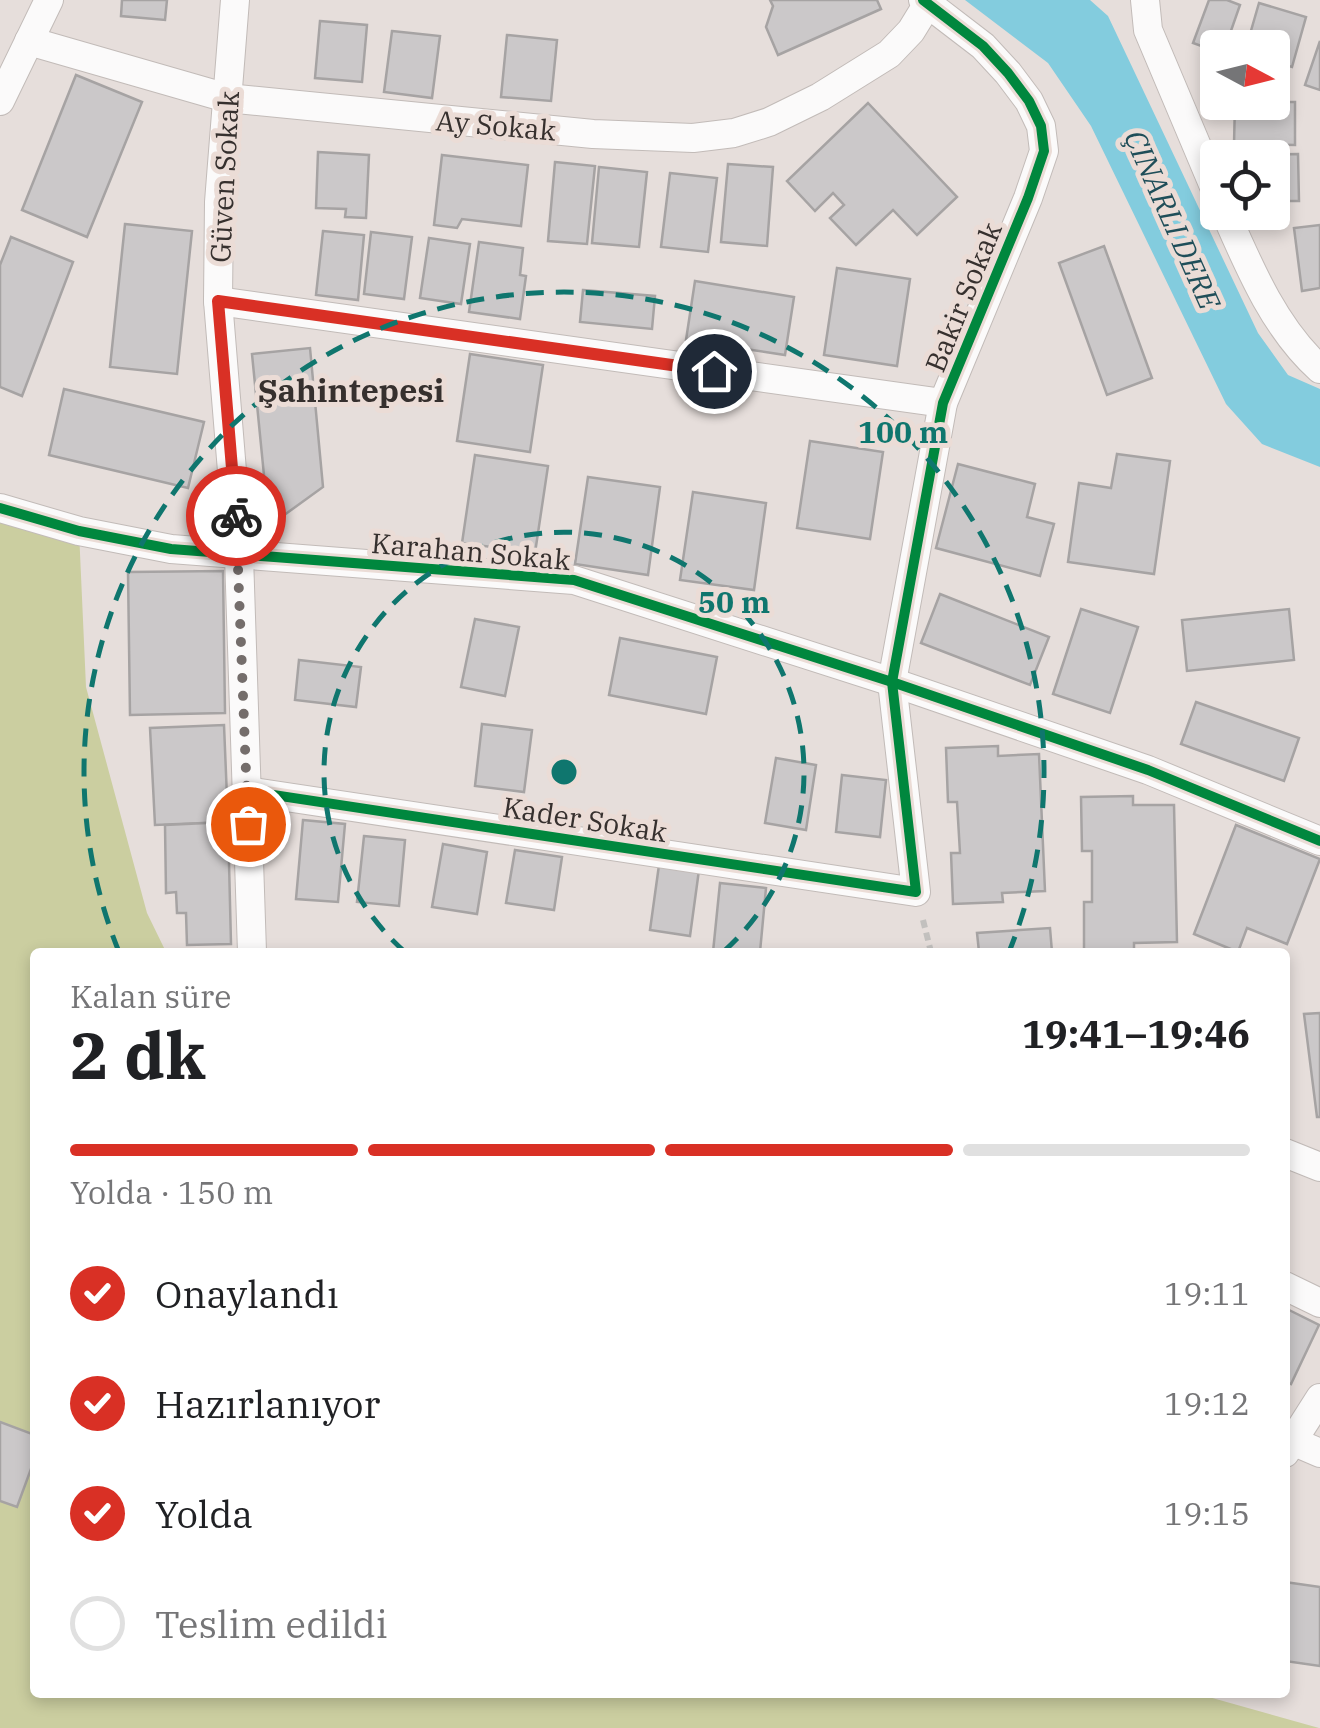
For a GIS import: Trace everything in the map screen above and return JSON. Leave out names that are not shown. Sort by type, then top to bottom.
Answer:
[{"type":"street","points":[[0,101],[48,0]]},
{"type":"street","name":"Güven Sokak","points":[[235,0],[219,202],[218,301],[239,556],[252,948]]},
{"type":"street","name":"Ay Sokak","points":[[28,41],[227,98],[593,134],[693,138],[734,133],[769,122],[820,97],[889,54],[911,31],[925,2]]},
{"type":"street","name":"Bakir Sokak","points":[[916,892],[892,682],[943,403],[1044,150],[1042,126],[1030,101],[983,46],[925,2]]},
{"type":"street","points":[[1138,5],[1200,153]]},
{"type":"street","points":[[1234,230],[1290,336],[1320,369]]},
{"type":"street","points":[[218,301],[943,403]]},
{"type":"street","name":"Karahan Sokak","points":[[0,508],[171,549],[574,580],[892,682],[1148,770],[1320,840]]},
{"type":"street","name":"Kader Sokak","points":[[247,791],[916,892]]},
{"type":"street","points":[[1290,1155],[1320,1167]]},
{"type":"street","points":[[1290,1288],[1320,1303]]},
{"type":"street","points":[[1290,1440],[1320,1398]]},
{"type":"street","points":[[1290,1445],[1320,1453]]},
{"type":"path","points":[[928,938],[930,948]]},
{"type":"green space","points":[[0,508],[79,531],[86,687],[147,913],[164,948],[30,948],[30,1698],[1212,1698],[1319,1728],[0,1728]]},
{"type":"water","name":"ÇINARLI DERE","points":[[965,0],[1090,0],[1108,16],[1200,210],[1200,230],[1209,230],[1258,333],[1288,375],[1320,389],[1320,467],[1262,444],[1226,404],[1091,126],[1048,63]]},
{"type":"building","points":[[122,0],[167,0],[165,20],[121,16]]},
{"type":"building","points":[[770,0],[877,0],[881,9],[778,55],[766,27],[773,6]]},
{"type":"building","points":[[1209,0],[1240,5],[1231,30],[1200,30],[1200,46],[1193,43]]},
{"type":"building","points":[[1259,3],[1306,17],[1292,67],[1290,30],[1251,30]]},
{"type":"building","points":[[320,21],[367,25],[362,82],[315,78]]},
{"type":"building","points":[[392,31],[440,36],[432,98],[384,92]]},
{"type":"building","points":[[507,35],[557,40],[551,101],[501,97]]},
{"type":"building","points":[[1320,41],[1320,90],[1305,85]]},
{"type":"building","points":[[76,75],[142,102],[87,237],[22,210]]},
{"type":"building","points":[[1290,102],[1295,102],[1295,145],[1290,145],[1290,140],[1234,140],[1235,120],[1290,120]]},
{"type":"building","points":[[868,103],[957,197],[917,235],[893,210],[856,245],[830,218],[844,205],[833,193],[815,211],[787,181]]},
{"type":"building","points":[[318,152],[369,155],[366,218],[345,217],[346,209],[316,208]]},
{"type":"building","points":[[1290,154],[1298,154],[1299,201],[1290,201]]},
{"type":"building","points":[[442,155],[528,165],[521,226],[462,219],[457,228],[434,225]]},
{"type":"building","points":[[555,162],[595,166],[587,244],[548,241]]},
{"type":"building","points":[[728,164],[773,167],[767,246],[721,242]]},
{"type":"building","points":[[599,167],[647,172],[639,247],[592,243]]},
{"type":"building","points":[[670,173],[717,178],[708,252],[661,247]]},
{"type":"building","points":[[125,224],[192,231],[177,374],[110,367]]},
{"type":"building","points":[[1320,225],[1320,288],[1302,291],[1294,228]]},
{"type":"building","points":[[323,231],[364,235],[358,300],[316,295]]},
{"type":"building","points":[[371,232],[412,237],[404,299],[364,294]]},
{"type":"building","points":[[11,237],[73,262],[22,396],[0,387],[0,265]]},
{"type":"building","points":[[429,238],[470,244],[461,304],[420,298]]},
{"type":"building","points":[[479,242],[523,248],[520,275],[526,276],[520,319],[469,312]]},
{"type":"building","points":[[1104,246],[1152,378],[1107,395],[1059,263]]},
{"type":"building","points":[[837,268],[910,279],[897,366],[824,355]]},
{"type":"building","points":[[695,281],[794,297],[785,355],[686,340]]},
{"type":"building","points":[[583,290],[655,296],[652,329],[580,322]]},
{"type":"building","points":[[310,348],[323,487],[269,526],[252,354]]},
{"type":"building","points":[[470,354],[543,365],[530,452],[457,441]]},
{"type":"building","points":[[64,389],[204,422],[188,488],[49,455]]},
{"type":"building","points":[[810,441],[883,452],[870,539],[797,528]]},
{"type":"building","points":[[1117,454],[1170,461],[1154,574],[1068,562],[1079,483],[1111,488]]},
{"type":"building","points":[[475,455],[548,466],[535,553],[462,543]]},
{"type":"building","points":[[958,464],[1035,484],[1027,517],[1054,524],[1040,576],[936,548]]},
{"type":"building","points":[[588,477],[660,487],[648,575],[575,564]]},
{"type":"building","points":[[693,492],[766,503],[754,590],[680,580]]},
{"type":"building","points":[[223,571],[225,713],[130,715],[128,572]]},
{"type":"building","points":[[940,594],[1049,637],[1030,685],[921,643]]},
{"type":"building","points":[[1081,609],[1138,627],[1110,713],[1053,694]]},
{"type":"building","points":[[1289,609],[1294,660],[1187,671],[1182,620]]},
{"type":"building","points":[[475,619],[519,627],[505,696],[461,687]]},
{"type":"building","points":[[620,638],[717,657],[706,714],[609,695]]},
{"type":"building","points":[[299,660],[361,667],[356,707],[295,700]]},
{"type":"building","points":[[1196,702],[1299,738],[1284,781],[1181,744]]},
{"type":"building","points":[[482,724],[532,730],[524,792],[475,786]]},
{"type":"building","points":[[224,725],[228,822],[155,825],[150,728]]},
{"type":"building","points":[[998,746],[998,756],[1039,754],[1045,891],[1002,893],[1003,902],[953,904],[951,853],[960,853],[957,802],[948,802],[946,748]]},
{"type":"building","points":[[776,758],[816,765],[806,830],[765,823]]},
{"type":"building","points":[[842,775],[886,780],[880,837],[836,832]]},
{"type":"building","points":[[1133,796],[1133,805],[1174,805],[1177,942],[1134,943],[1134,948],[1084,948],[1084,902],[1092,902],[1092,851],[1082,851],[1081,797]]},
{"type":"building","points":[[303,820],[345,824],[338,902],[296,899]]},
{"type":"building","points":[[228,822],[231,944],[187,945],[186,913],[177,913],[176,892],[166,893],[165,825]]},
{"type":"building","points":[[1236,825],[1320,859],[1287,944],[1247,928],[1240,948],[1228,948],[1194,934]]},
{"type":"building","points":[[364,836],[405,840],[399,906],[357,902]]},
{"type":"building","points":[[443,844],[487,852],[477,914],[432,907]]},
{"type":"building","points":[[515,850],[562,857],[554,910],[506,903]]},
{"type":"building","points":[[659,865],[699,870],[690,936],[650,930]]},
{"type":"building","points":[[720,883],[766,888],[760,948],[713,948]]},
{"type":"building","points":[[1050,928],[1052,948],[979,948],[977,933]]},
{"type":"building","points":[[1320,1013],[1320,1117],[1317,1117],[1304,1014]]},
{"type":"building","points":[[1290,1310],[1319,1325],[1290,1384]]},
{"type":"building","points":[[0,1422],[30,1433],[30,1472],[17,1507],[0,1501]]},
{"type":"building","points":[[1290,1583],[1320,1587],[1320,1666],[1290,1662]]},
{"type":"cycle path","points":[[247,791],[916,892],[892,682],[943,403],[1044,151],[1041,126],[1029,101],[1008,73],[983,46],[923,0]]},
{"type":"cycle path","points":[[0,508],[79,531],[171,549],[574,580],[892,682],[1148,770],[1320,841]]},
{"type":"way so far","points":[[236,516],[248,824]]},
{"type":"district","name":"Şahintepesi","points":[[351,390]]},
{"type":"route","points":[[236,516],[218,301],[714,371]]}]
